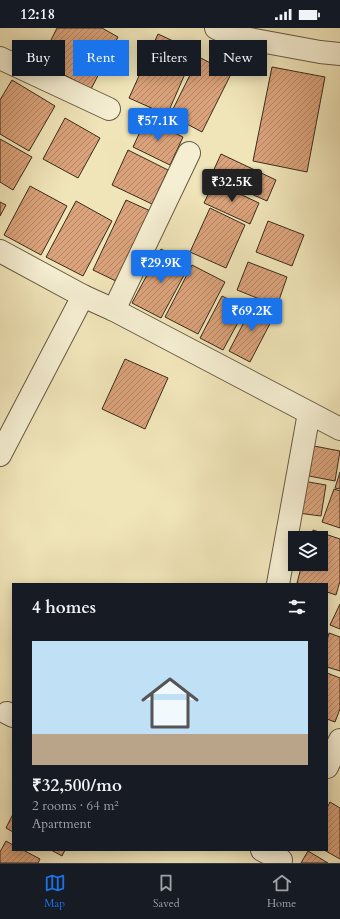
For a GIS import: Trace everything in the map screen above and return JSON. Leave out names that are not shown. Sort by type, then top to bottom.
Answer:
[{"type":"street","points":[[231,31],[320,52],[340,54]]},
{"type":"street","points":[[0,58],[108,109]]},
{"type":"street","points":[[114,310],[189,153]]},
{"type":"street","points":[[0,251],[83,296],[114,310],[340,429]]},
{"type":"street","points":[[0,455],[83,296]]},
{"type":"street","points":[[278,583],[309,413]]},
{"type":"street","points":[[328,765],[340,740]]},
{"type":"street","points":[[264,851],[282,858]]},
{"type":"building","points":[[57,28],[102,28],[118,37],[116,40],[73,40],[73,76],[98,76],[91,89],[65,75],[65,40],[51,40]]},
{"type":"building","points":[[158,34],[171,40],[155,40]]},
{"type":"building","points":[[201,58],[209,62],[209,76],[230,76],[202,132],[170,115],[190,76],[201,76]]},
{"type":"building","points":[[272,67],[325,77],[307,172],[253,161]]},
{"type":"building","points":[[139,76],[184,76],[167,115],[129,98]]},
{"type":"building","points":[[12,80],[55,106],[29,151],[0,134],[0,100]]},
{"type":"building","points":[[65,118],[100,138],[78,178],[43,159]]},
{"type":"building","points":[[146,119],[183,137],[170,165],[133,147]]},
{"type":"building","points":[[0,139],[32,157],[13,190],[0,182]]},
{"type":"building","points":[[128,150],[168,170],[152,204],[112,185]]},
{"type":"building","points":[[221,154],[276,180],[267,201],[211,176]]},
{"type":"building","points":[[214,182],[259,203],[250,224],[204,203]]},
{"type":"building","points":[[30,186],[67,206],[41,255],[4,235]]},
{"type":"building","points":[[126,200],[155,213],[122,284],[93,270]]},
{"type":"building","points":[[76,201],[112,221],[83,276],[46,257]]},
{"type":"building","points":[[0,202],[6,205],[0,216]]},
{"type":"building","points":[[210,208],[245,225],[226,268],[190,252]]},
{"type":"building","points":[[268,221],[304,235],[292,266],[256,252]]},
{"type":"building","points":[[161,249],[190,264],[161,318],[132,303]]},
{"type":"building","points":[[248,262],[287,277],[277,306],[237,290]]},
{"type":"building","points":[[192,265],[225,282],[198,334],[165,317]]},
{"type":"building","points":[[222,296],[246,308],[223,350],[200,338]]},
{"type":"building","points":[[254,303],[275,314],[250,362],[229,351]]},
{"type":"building","points":[[125,359],[168,378],[145,429],[102,409]]},
{"type":"building","points":[[314,446],[340,451],[335,481],[309,476]]},
{"type":"building","points":[[340,472],[340,489],[335,488]]},
{"type":"building","points":[[303,481],[326,485],[321,516],[298,513]]},
{"type":"building","points":[[334,489],[340,491],[340,528],[322,522]]},
{"type":"building","points":[[328,535],[340,539],[340,581],[336,595],[328,592],[328,583],[297,583],[300,571],[328,571]]},
{"type":"building","points":[[340,604],[340,629],[330,625]]},
{"type":"building","points":[[329,633],[340,637],[340,671],[328,667]]},
{"type":"building","points":[[328,673],[340,678],[340,709],[335,722],[328,719]]},
{"type":"building","points":[[330,802],[340,808],[340,859],[326,851],[328,851],[328,806]]},
{"type":"building","points":[[12,816],[12,831],[6,828]]},
{"type":"building","points":[[6,841],[12,844],[12,851],[25,851],[40,859],[38,863],[0,863],[0,852]]},
{"type":"building","points":[[53,851],[64,851],[62,856]]},
{"type":"building","points":[[308,851],[328,863],[301,863]]}]
